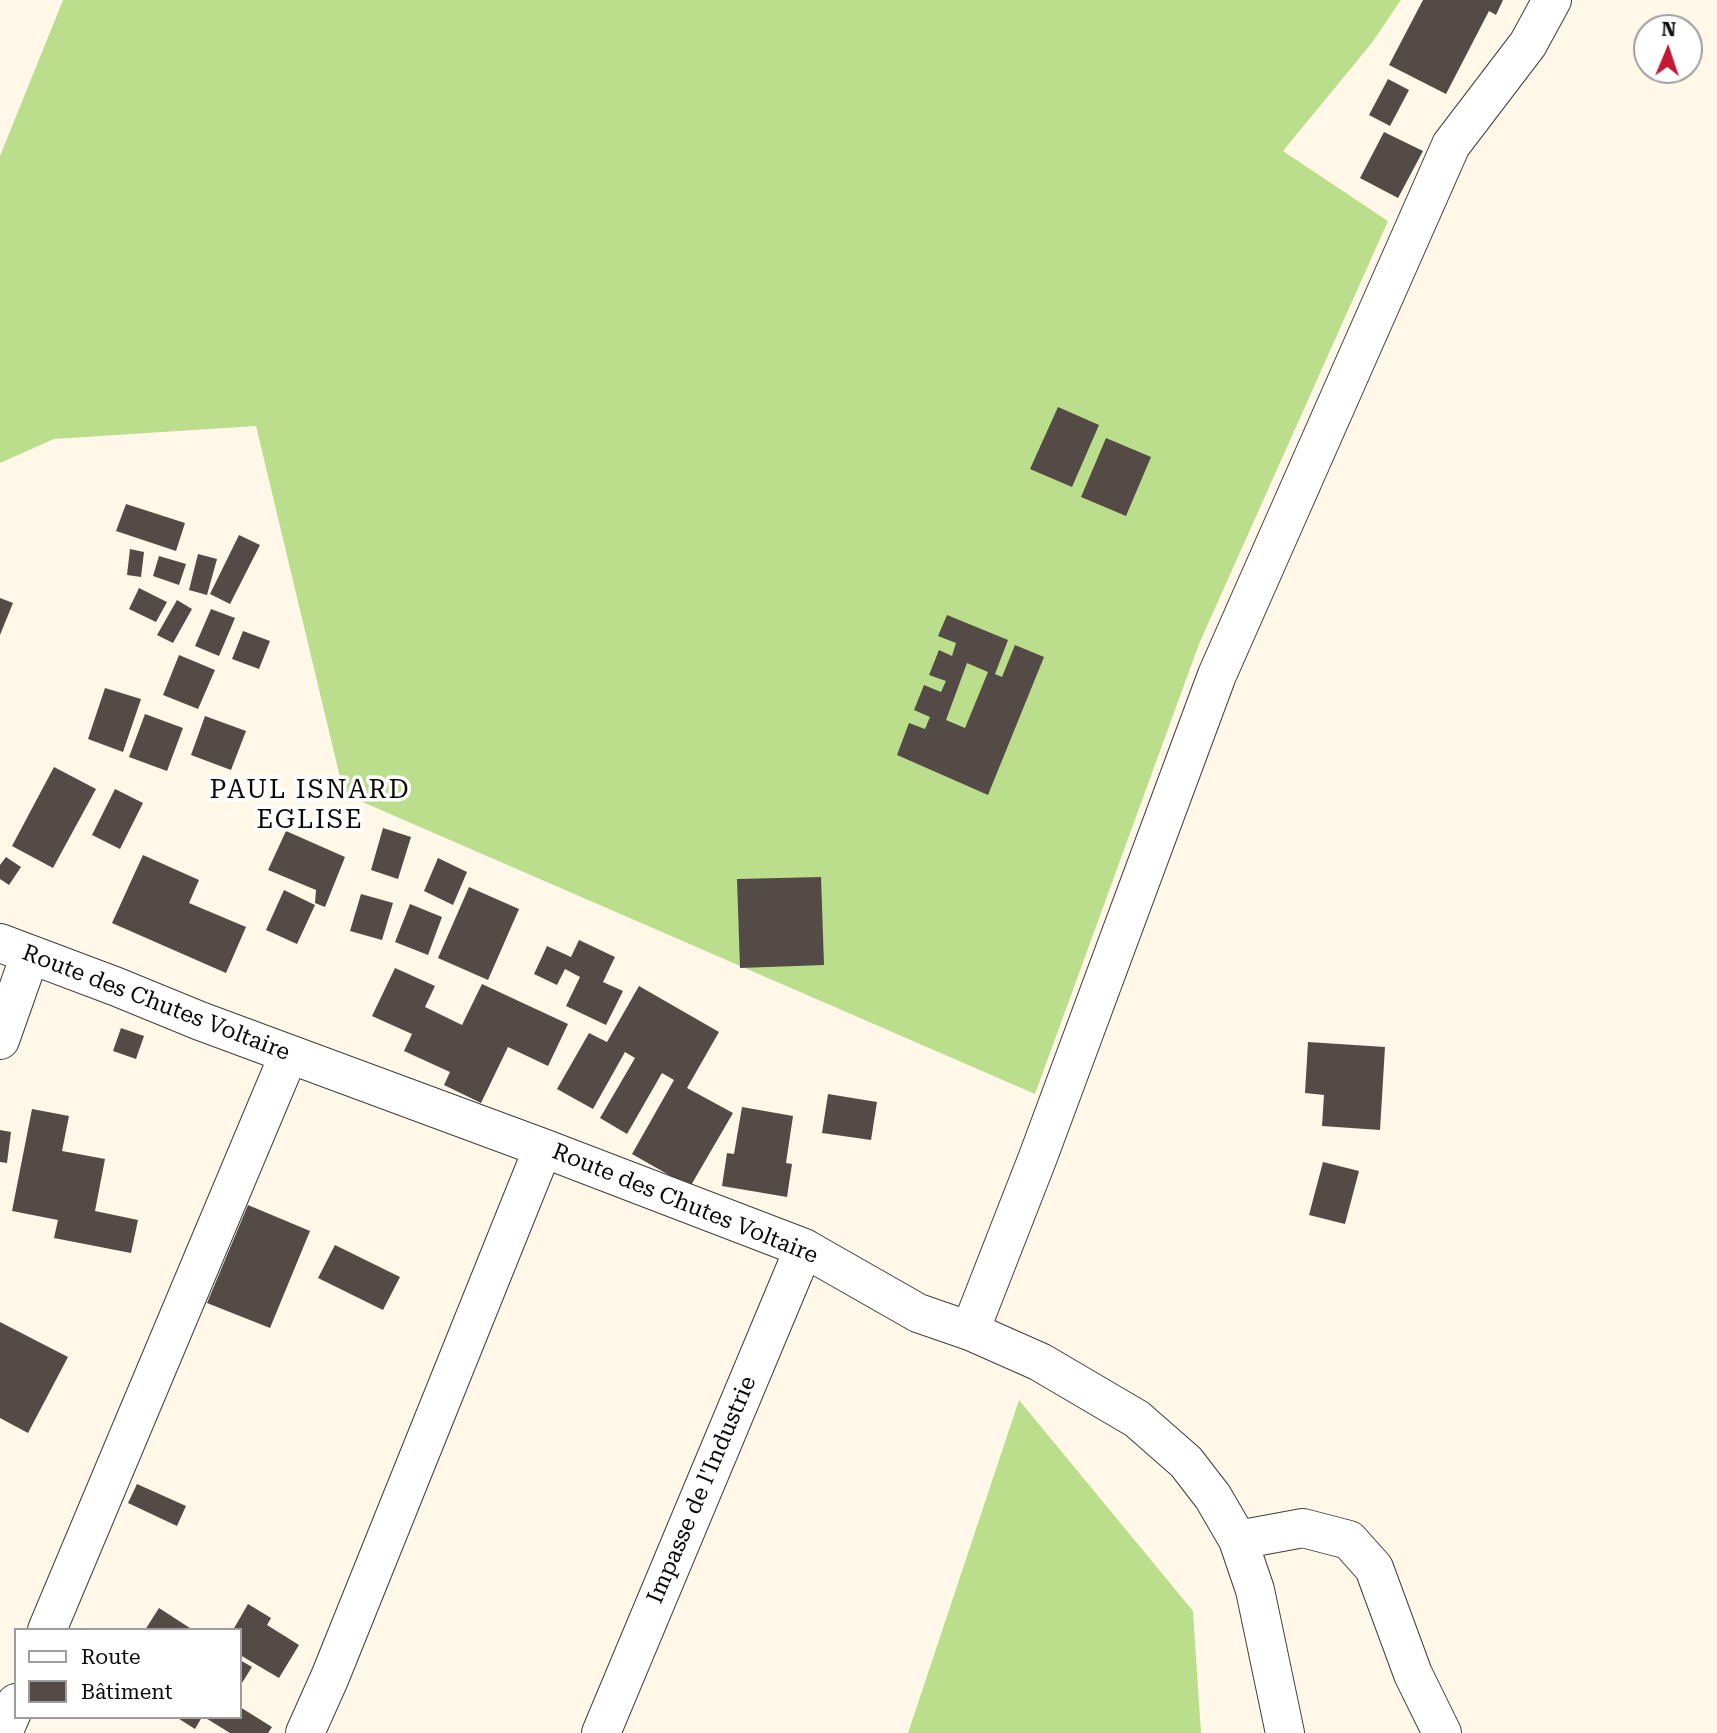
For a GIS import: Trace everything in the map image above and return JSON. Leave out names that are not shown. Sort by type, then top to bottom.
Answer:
[{"type":"street","points":[[970,1331],[1038,1157],[1217,674],[1451,145],[1528,44],[1552,0]]},
{"type":"street","points":[[0,1040],[15,949]]},
{"type":"street","name":"Route des Chutes Voltaire","points":[[15,949],[804,1248],[918,1313],[970,1331],[1040,1362],[1137,1419],[1186,1462],[1213,1497],[1238,1540],[1255,1590],[1285,1733]]},
{"type":"street","points":[[48,1628],[289,1054]]},
{"type":"street","points":[[305,1733],[543,1148]]},
{"type":"street","name":"Impasse de l'Industrie","points":[[601,1733],[804,1248]]},
{"type":"street","points":[[1238,1540],[1303,1528],[1349,1540],[1374,1568],[1413,1674],[1442,1733]]},
{"type":"street","points":[[3,1733],[14,1708]]},
{"type":"green space","points":[[63,0],[1401,0],[1371,44],[1283,151],[1388,221],[1199,644],[1035,1094],[344,794],[256,426],[54,439],[0,463],[0,156]]},
{"type":"green space","points":[[1019,1400],[1193,1611],[1201,1733],[908,1733]]},
{"type":"building","points":[[1423,0],[1503,0],[1496,15],[1489,11],[1446,94],[1389,65]]},
{"type":"building","points":[[1388,79],[1409,90],[1390,126],[1369,115]]},
{"type":"building","points":[[1384,132],[1423,151],[1398,198],[1360,178]]},
{"type":"building","points":[[1058,407],[1099,425],[1072,487],[1030,469]]},
{"type":"building","points":[[1106,438],[1151,457],[1126,516],[1081,497]]},
{"type":"building","points":[[126,504],[185,523],[176,551],[116,531]]},
{"type":"building","points":[[239,535],[260,545],[230,604],[210,594]]},
{"type":"building","points":[[130,549],[144,552],[141,577],[127,575]]},
{"type":"building","points":[[198,554],[217,559],[207,595],[189,590]]},
{"type":"building","points":[[159,556],[186,564],[179,585],[153,576]]},
{"type":"building","points":[[139,588],[167,602],[156,622],[129,609]]},
{"type":"building","points":[[0,598],[13,603],[0,635]]},
{"type":"building","points":[[177,600],[192,609],[173,643],[157,635]]},
{"type":"building","points":[[211,609],[235,618],[219,656],[195,646]]},
{"type":"building","points":[[947,615],[1008,640],[995,674],[1002,677],[1015,645],[1044,657],[988,795],[897,755],[909,723],[925,729],[930,717],[914,710],[924,685],[941,692],[946,681],[929,675],[939,650],[952,656],[956,643],[938,636]],"holes":[[[967,663],[988,672],[965,728],[946,720]]]},
{"type":"building","points":[[243,631],[270,641],[259,669],[232,659]]},
{"type":"building","points":[[179,655],[215,670],[198,709],[163,695]]},
{"type":"building","points":[[105,688],[141,699],[123,752],[88,739]]},
{"type":"building","points":[[145,714],[183,728],[167,771],[129,757]]},
{"type":"building","points":[[205,716],[246,731],[231,770],[191,755]]},
{"type":"building","points":[[54,767],[96,789],[53,868],[12,846]]},
{"type":"building","points":[[115,789],[143,803],[120,849],[92,835]]},
{"type":"building","points":[[383,828],[411,837],[398,879],[371,870]]},
{"type":"building","points":[[286,831],[345,857],[325,907],[315,903],[316,890],[268,870]]},
{"type":"building","points":[[143,855],[199,880],[189,903],[246,927],[226,973],[112,923]]},
{"type":"building","points":[[6,857],[21,867],[9,885],[0,879],[0,865]]},
{"type":"building","points":[[438,858],[467,872],[453,905],[424,891]]},
{"type":"building","points":[[821,877],[824,965],[740,968],[737,879]]},
{"type":"building","points":[[469,887],[519,909],[488,980],[438,958]]},
{"type":"building","points":[[284,890],[315,905],[297,944],[266,930]]},
{"type":"building","points":[[361,894],[393,903],[382,940],[350,931]]},
{"type":"building","points":[[410,904],[442,917],[428,955],[395,942]]},
{"type":"building","points":[[579,940],[615,957],[603,982],[623,991],[606,1025],[566,1006],[580,977],[565,969],[557,985],[534,974],[547,946],[571,957]]},
{"type":"building","points":[[395,968],[435,986],[425,1007],[462,1025],[482,984],[568,1024],[548,1066],[508,1047],[481,1103],[444,1085],[450,1072],[404,1051],[412,1034],[372,1016]]},
{"type":"building","points":[[639,986],[719,1032],[687,1088],[733,1113],[690,1187],[632,1154],[674,1080],[662,1073],[627,1134],[600,1118],[635,1058],[625,1052],[593,1109],[557,1089],[589,1033],[607,1042]]},
{"type":"building","points":[[121,1028],[144,1036],[136,1059],[113,1051]]},
{"type":"building","points":[[1308,1042],[1385,1047],[1380,1130],[1322,1126],[1324,1095],[1305,1093]]},
{"type":"building","points":[[828,1094],[877,1102],[871,1140],[822,1133]]},
{"type":"building","points":[[742,1107],[793,1116],[786,1163],[792,1164],[787,1197],[722,1186],[727,1153],[734,1154]]},
{"type":"building","points":[[32,1109],[69,1116],[62,1151],[105,1159],[95,1211],[138,1220],[131,1253],[54,1238],[58,1220],[12,1211]]},
{"type":"building","points":[[0,1130],[11,1132],[7,1163],[0,1162]]},
{"type":"building","points":[[1323,1162],[1359,1171],[1345,1224],[1309,1215]]},
{"type":"building","points":[[248,1205],[310,1231],[270,1328],[207,1303]]},
{"type":"building","points":[[335,1245],[400,1277],[383,1310],[318,1278]]},
{"type":"building","points":[[0,1322],[68,1357],[28,1433],[0,1418]]},
{"type":"building","points":[[137,1484],[186,1506],[177,1526],[128,1503]]},
{"type":"building","points":[[248,1604],[271,1618],[267,1625],[299,1645],[279,1678],[242,1656],[242,1628],[234,1628]]},
{"type":"building","points":[[159,1608],[190,1628],[146,1628]]},
{"type":"building","points":[[242,1661],[252,1667],[242,1683]]},
{"type":"building","points":[[242,1708],[272,1727],[268,1733],[230,1733],[207,1719],[242,1719]]},
{"type":"building","points":[[179,1719],[201,1719],[195,1729]]},
{"type":"district","name":"PAUL ISNARD EGLISE","points":[[310,805]]}]
